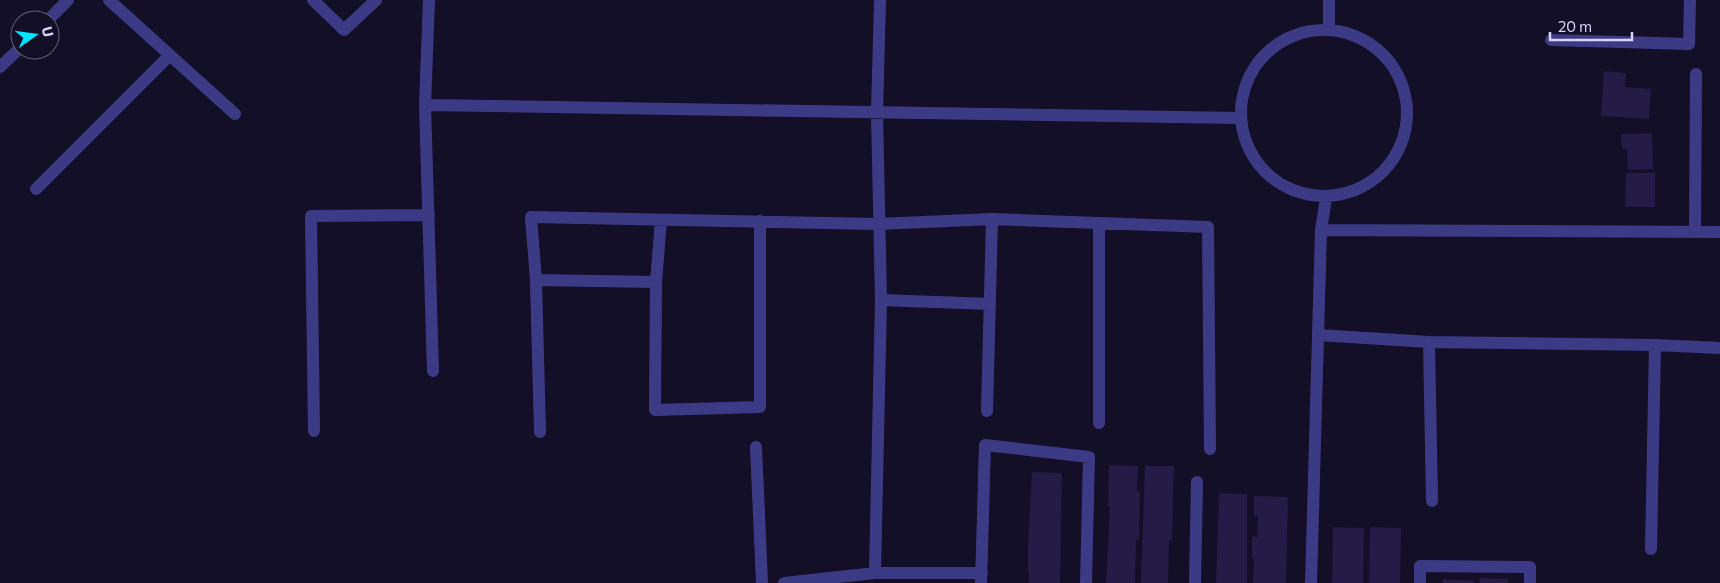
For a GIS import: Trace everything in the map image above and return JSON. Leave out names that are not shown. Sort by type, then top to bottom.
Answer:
[{"type":"street","points":[[58,10],[68,0]]},
{"type":"street","points":[[109,0],[236,114]]},
{"type":"street","points":[[313,0],[344,30],[376,0]]},
{"type":"street","points":[[429,0],[425,106],[433,371]]},
{"type":"street","points":[[875,573],[880,300],[877,113],[880,0]]},
{"type":"street","points":[[1329,0],[1329,29]]},
{"type":"street","points":[[1551,40],[1689,44],[1690,0]]},
{"type":"street","points":[[1329,29],[1365,40],[1389,60],[1404,88],[1407,119],[1400,149],[1382,175],[1356,191],[1326,198],[1294,192],[1267,175],[1248,149],[1240,118],[1242,94],[1252,70],[1268,51],[1288,38],[1311,30],[1329,29]]},
{"type":"street","points":[[36,189],[170,55]]},
{"type":"street","points":[[0,67],[10,58]]},
{"type":"street","points":[[1695,232],[1696,74]]},
{"type":"street","points":[[425,106],[1240,118]]},
{"type":"street","points":[[1311,583],[1321,230],[1326,198]]},
{"type":"street","points":[[314,431],[311,216],[428,215]]},
{"type":"street","points":[[540,432],[536,280],[532,217],[878,224],[992,219],[1208,228],[1210,449]]},
{"type":"street","points":[[987,410],[992,219]]},
{"type":"street","points":[[661,220],[656,282],[655,410],[760,407],[760,221]]},
{"type":"street","points":[[1099,223],[1099,423]]},
{"type":"street","points":[[1321,230],[1720,232]]},
{"type":"street","points":[[536,280],[656,282]]},
{"type":"street","points":[[880,300],[990,304]]},
{"type":"street","points":[[1318,335],[1429,342],[1655,345],[1720,348]]},
{"type":"street","points":[[1429,342],[1432,501]]},
{"type":"street","points":[[1651,549],[1655,345]]},
{"type":"street","points":[[784,583],[875,573],[981,578],[985,445],[1090,457],[1086,583]]},
{"type":"street","points":[[756,447],[762,583]]},
{"type":"street","points":[[1195,583],[1198,482]]},
{"type":"street","points":[[1420,583],[1420,566],[1530,568],[1530,583]]},
{"type":"building","points":[[1604,71],[1626,73],[1625,87],[1651,89],[1649,119],[1601,116]]},
{"type":"building","points":[[1652,133],[1653,169],[1628,170],[1627,149],[1622,149],[1621,134]]},
{"type":"building","points":[[1626,173],[1655,173],[1655,207],[1625,207]]},
{"type":"building","points":[[1109,465],[1138,466],[1137,492],[1140,492],[1139,540],[1136,540],[1135,583],[1106,583],[1110,507],[1108,507]]},
{"type":"building","points":[[1145,466],[1174,466],[1172,540],[1169,540],[1168,583],[1141,583]]},
{"type":"building","points":[[1032,472],[1062,473],[1060,583],[1029,583],[1028,543]]},
{"type":"building","points":[[1219,493],[1247,494],[1247,583],[1216,583]]},
{"type":"building","points":[[1254,496],[1288,497],[1286,583],[1253,583],[1254,558],[1252,558],[1252,536],[1257,537],[1258,516],[1254,516]]},
{"type":"building","points":[[1333,527],[1364,528],[1363,583],[1332,583]]},
{"type":"building","points":[[1370,527],[1401,528],[1400,583],[1369,583]]},
{"type":"building","points":[[1480,578],[1508,579],[1508,583],[1479,583]]},
{"type":"building","points":[[1443,579],[1474,581],[1474,583],[1443,583]]}]
